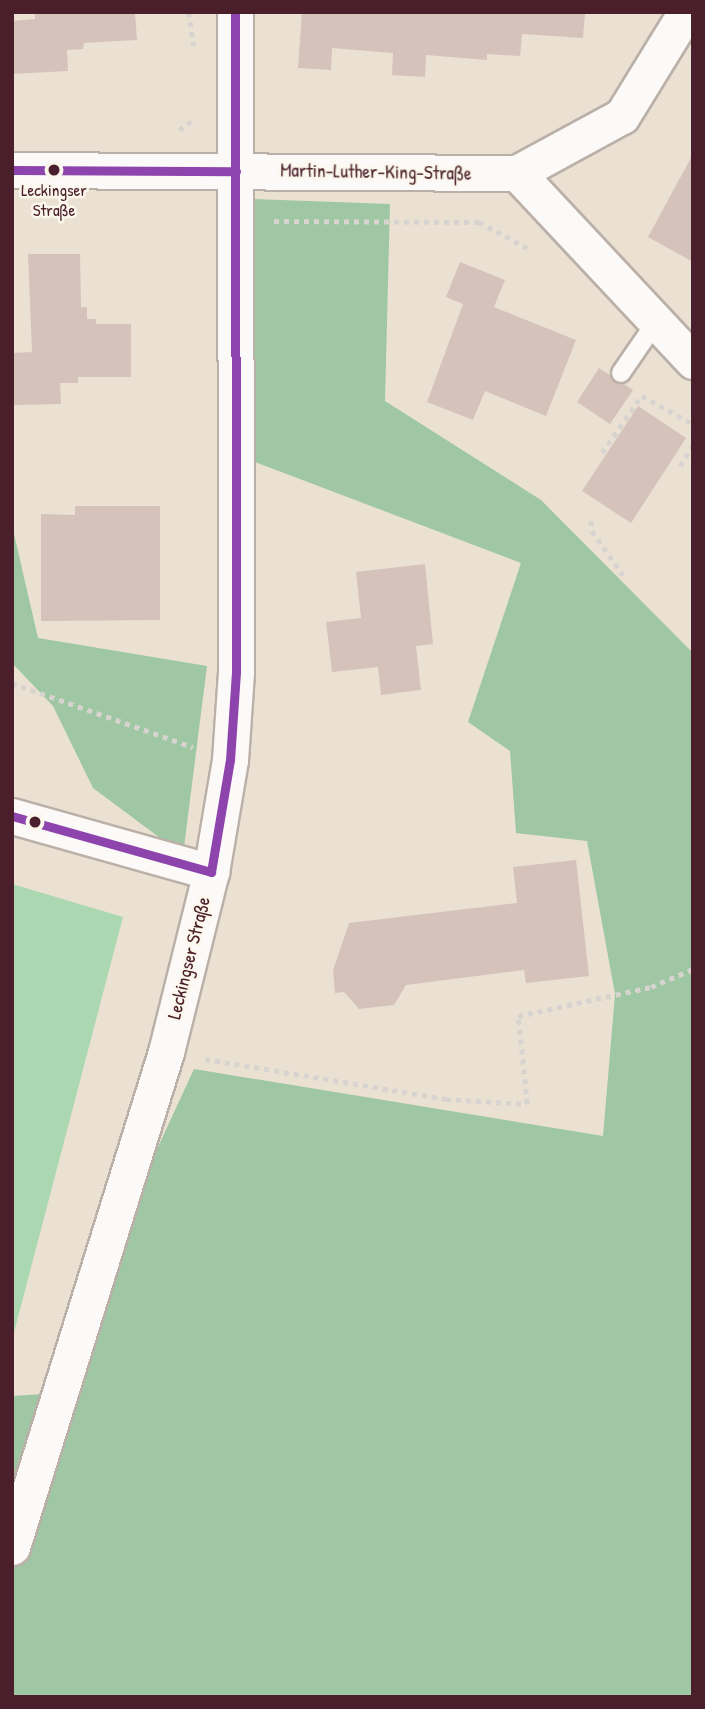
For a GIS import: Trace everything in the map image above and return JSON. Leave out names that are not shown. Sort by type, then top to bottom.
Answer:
[{"type":"street","name":"Leckingser Straße","points":[[12,1547],[166,1052],[211,872],[230,760],[236,671],[235,12]]},
{"type":"street","name":"Martin-Luther-King-Straße","points":[[12,170],[517,173],[622,116],[686,12]]},
{"type":"street","points":[[517,173],[693,361]]},
{"type":"street","points":[[12,816],[211,872]]},
{"type":"lane","points":[[624,369],[656,322]]},
{"type":"path","points":[[189,12],[196,52]]},
{"type":"path","points":[[171,135],[192,124],[202,110]]},
{"type":"path","points":[[235,221],[480,222],[516,239],[538,255]]},
{"type":"path","points":[[624,369],[641,396],[693,424]]},
{"type":"path","points":[[602,453],[641,396]]},
{"type":"path","points":[[680,466],[693,444]]},
{"type":"path","points":[[591,521],[592,531],[623,575]]},
{"type":"path","points":[[12,683],[230,760]]},
{"type":"path","points":[[166,1052],[446,1099],[527,1104],[518,1016],[651,987],[693,969]]},
{"type":"green space","points":[[252,199],[390,204],[385,401],[541,500],[693,653],[693,1697],[12,1697],[12,1396],[44,1394],[194,1069],[603,1136],[615,994],[587,841],[516,833],[510,751],[468,722],[521,563],[255,462]]},
{"type":"green space","points":[[12,525],[38,638],[207,666],[183,855],[93,788],[53,706],[12,663]]},
{"type":"green space","points":[[12,884],[123,917],[12,1340]]},
{"type":"building","points":[[35,12],[135,12],[137,40],[84,43],[83,49],[67,50],[68,71],[12,74],[12,21],[35,19]]},
{"type":"building","points":[[302,12],[585,12],[583,38],[522,34],[520,56],[487,54],[487,60],[426,55],[425,77],[392,75],[393,53],[332,48],[331,70],[298,68]]},
{"type":"building","points":[[693,154],[693,262],[648,237]]},
{"type":"building","points":[[28,254],[80,254],[81,307],[87,307],[87,319],[96,319],[96,324],[131,324],[131,377],[78,377],[78,383],[60,383],[61,404],[12,405],[12,353],[32,352]]},
{"type":"building","points":[[460,262],[505,280],[494,307],[576,340],[546,416],[485,391],[473,420],[427,402],[463,304],[446,297]]},
{"type":"building","points":[[599,368],[633,390],[610,424],[577,402]]},
{"type":"building","points":[[638,406],[686,438],[631,523],[582,491]]},
{"type":"building","points":[[75,506],[160,506],[160,620],[41,621],[41,514],[75,515]]},
{"type":"building","points":[[425,564],[433,644],[416,646],[421,690],[381,695],[378,667],[332,672],[326,622],[361,618],[356,572]]},
{"type":"building","points":[[576,860],[589,976],[526,983],[524,970],[406,985],[394,1005],[359,1009],[344,992],[335,993],[333,970],[349,923],[517,903],[513,867]]},
{"type":"transit line","points":[[211,872],[230,760],[236,672],[235,12]]},
{"type":"transit line","points":[[12,170],[236,171]]},
{"type":"transit line","points":[[12,816],[211,872]]},
{"type":"place","name":"Leckingser Straße","points":[[54,170]]}]
